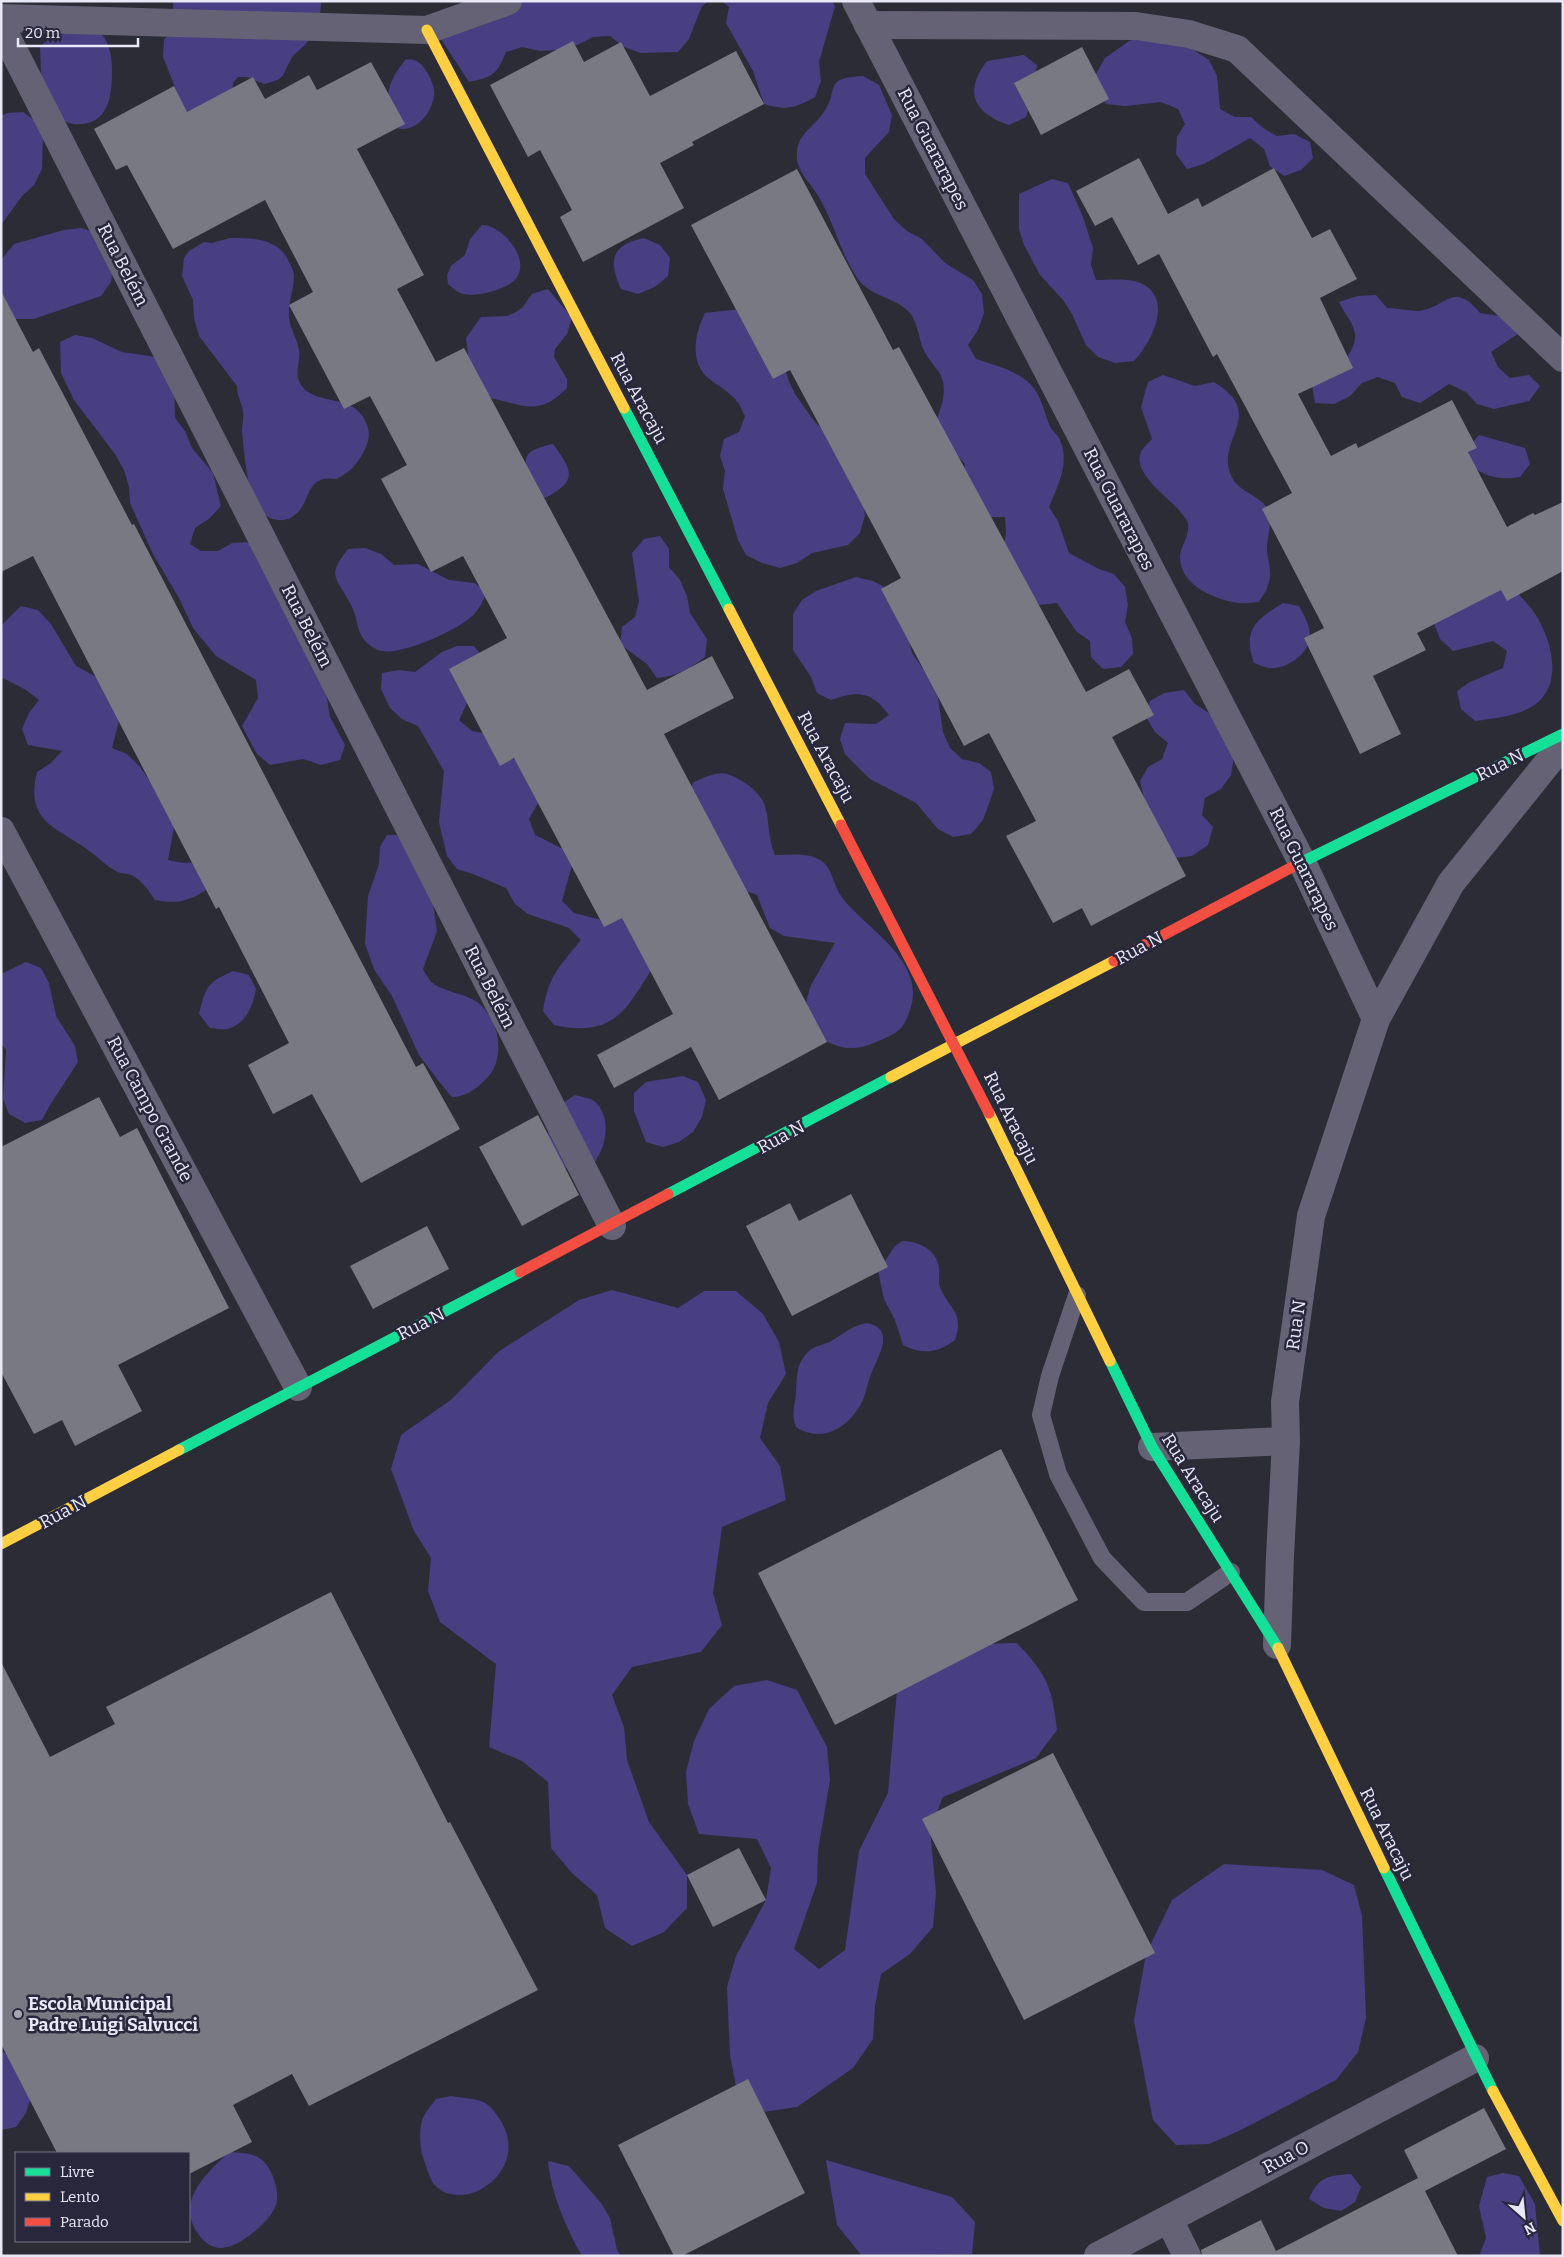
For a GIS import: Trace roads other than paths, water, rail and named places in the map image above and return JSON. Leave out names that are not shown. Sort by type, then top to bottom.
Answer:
[{"type":"street","points":[[1,18],[426,30],[508,1]]},
{"type":"street","points":[[862,13],[1136,26],[1189,34],[1237,49],[1563,358]]},
{"type":"street","name":"Rua Guararapes","points":[[862,13],[1302,862],[1376,1018]]},
{"type":"street","name":"Rua Belém","points":[[1,26],[612,1226]]},
{"type":"street","name":"Rua Aracaju","points":[[426,30],[956,1045],[1152,1447],[1277,1644],[1475,2058],[1563,2221]]},
{"type":"street","name":"Rua N","points":[[1,1544],[298,1387],[612,1226],[1302,862],[1563,734]]},
{"type":"street","name":"Rua N","points":[[1277,1644],[1286,1440],[1284,1402],[1311,1216],[1376,1018],[1451,883],[1563,744]]},
{"type":"street","name":"Rua Campo Grande","points":[[1,831],[298,1387]]},
{"type":"street","points":[[1152,1447],[1286,1440]]},
{"type":"street","name":"Rua O","points":[[1098,2256],[1475,2058]]},
{"type":"street","points":[[1169,2219],[1187,2256]]},
{"type":"lane","points":[[1077,1295],[1050,1376],[1041,1415],[1058,1474],[1102,1558],[1144,1602],[1187,1602],[1230,1572]]},
{"type":"place","name":"Escola Municipal Padre Luigi Salvucci","points":[[18,2014]]}]
